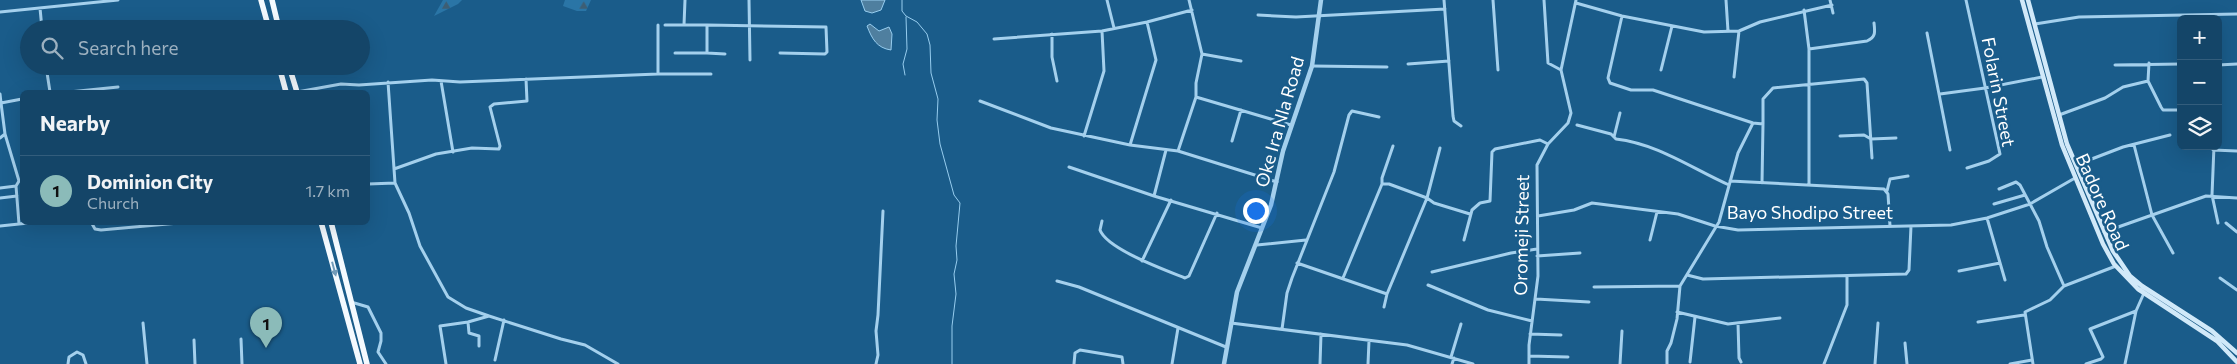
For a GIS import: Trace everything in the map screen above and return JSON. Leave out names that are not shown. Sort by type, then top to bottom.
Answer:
[{"type":"highway","points":[[261,0],[267,20]]},
{"type":"highway","points":[[272,0],[277,20]]},
{"type":"highway","points":[[281,75],[285,90]]},
{"type":"highway","points":[[291,75],[295,90]]},
{"type":"highway","points":[[322,225],[360,364]]},
{"type":"highway","points":[[332,225],[367,364]]},
{"type":"main road","name":"Badore Road","points":[[2022,0],[2062,145],[2103,244],[2116,266],[2144,294],[2226,345],[2236,354]]},
{"type":"main road","name":"Badore Road","points":[[2028,0],[2058,116],[2103,232],[2113,251],[2130,276],[2151,293],[2212,331],[2236,354]]},
{"type":"street","points":[[0,12],[118,0]]},
{"type":"street","points":[[684,26],[685,0]]},
{"type":"street","points":[[749,0],[750,60]]},
{"type":"street","points":[[1108,0],[1114,28]]},
{"type":"street","points":[[1178,152],[1196,97],[1196,83],[1202,54],[1189,0]]},
{"type":"street","name":"Oke Ira Nla Road","points":[[1224,364],[1237,292],[1257,245],[1271,205],[1283,151],[1312,66],[1321,0]]},
{"type":"street","points":[[1444,0],[1453,116],[1454,121],[1461,126]]},
{"type":"street","points":[[1493,0],[1498,70]]},
{"type":"street","points":[[1544,0],[1548,63],[1561,70]]},
{"type":"street","points":[[1726,0],[1728,31]]},
{"type":"street","points":[[1830,0],[1833,13]]},
{"type":"street","name":"Folarin Street","points":[[1966,0],[2000,154],[1989,161],[1967,168]]},
{"type":"street","points":[[1576,2],[1622,16],[1702,32],[1739,31],[1760,22],[1804,10],[1832,5]]},
{"type":"street","name":"Oromeji Street","points":[[1528,364],[1530,334],[1536,299],[1537,165],[1548,144],[1568,123],[1571,113],[1561,70],[1576,2]]},
{"type":"street","points":[[40,8],[41,20]]},
{"type":"street","points":[[1258,15],[1296,17],[1444,9]]},
{"type":"street","points":[[994,39],[1102,31],[1192,10]]},
{"type":"street","points":[[1804,10],[1809,49],[1809,184]]},
{"type":"street","points":[[2034,24],[2079,17],[2237,14]]},
{"type":"street","points":[[1622,16],[1608,81],[1630,90],[1653,90],[1753,123],[1762,124]]},
{"type":"street","points":[[1130,145],[1156,60],[1147,22]]},
{"type":"street","points":[[1809,49],[1867,42],[1873,38],[1875,33],[1874,23]]},
{"type":"street","points":[[665,25],[749,24],[826,27],[827,52],[825,54],[780,53]]},
{"type":"street","points":[[658,25],[658,74]]},
{"type":"street","points":[[707,25],[707,54]]},
{"type":"street","points":[[1661,70],[1672,26]]},
{"type":"street","points":[[1084,136],[1104,71],[1102,31]]},
{"type":"street","points":[[1734,77],[1739,31]]},
{"type":"street","points":[[1052,34],[1052,57],[1057,81]]},
{"type":"street","points":[[1927,34],[1950,150]]},
{"type":"street","points":[[675,53],[725,54]]},
{"type":"street","points":[[1202,54],[1241,61]]},
{"type":"street","points":[[1408,64],[1449,61]]},
{"type":"street","points":[[2150,63],[2148,81],[2163,110],[2177,110]]},
{"type":"street","points":[[2115,65],[2177,64]]},
{"type":"street","points":[[2222,65],[2237,64]]},
{"type":"street","points":[[1312,66],[1388,68]]},
{"type":"street","points":[[307,90],[341,84],[388,82],[711,74]]},
{"type":"street","points":[[47,75],[50,90]]},
{"type":"street","points":[[1940,94],[1986,88],[2042,77]]},
{"type":"street","points":[[1762,183],[1763,98],[1772,88],[1864,78],[1872,158]]},
{"type":"street","points":[[394,169],[436,154],[472,148],[499,149],[500,146],[490,106],[528,101],[526,79]]},
{"type":"street","points":[[442,81],[453,152]]},
{"type":"street","points":[[2058,116],[2105,98],[2123,87],[2148,81]]},
{"type":"street","points":[[388,82],[395,183],[410,213],[420,246],[448,297],[466,308],[585,345],[618,364]]},
{"type":"street","points":[[89,90],[118,87]]},
{"type":"street","points":[[0,94],[5,134],[18,177],[16,186],[19,224],[0,226]]},
{"type":"street","points":[[1196,97],[1291,125]]},
{"type":"street","points":[[1,103],[20,99]]},
{"type":"street","points":[[980,101],[1051,128],[1130,145],[1178,152],[1277,182]]},
{"type":"street","points":[[1232,142],[1241,110]]},
{"type":"street","points":[[1282,329],[1287,293],[1297,263],[1334,172],[1349,115],[1352,111],[1379,117]]},
{"type":"street","points":[[1614,138],[1620,113]]},
{"type":"street","points":[[1667,364],[1667,351],[1674,333],[1680,286],[1719,222],[1738,153],[1753,123]]},
{"type":"street","points":[[1577,125],[1611,134],[1614,138],[1636,142],[1666,152],[1730,183],[1809,184],[1884,189],[1887,191]]},
{"type":"street","points":[[0,138],[5,134]]},
{"type":"street","points":[[1840,136],[1864,135],[1871,139],[1896,138]]},
{"type":"street","points":[[2076,165],[2170,135]]},
{"type":"street","points":[[1464,240],[1470,214],[1477,205],[1490,201],[1491,155],[1495,149],[1540,140],[1548,144]]},
{"type":"street","points":[[2134,145],[2152,215],[2173,253]]},
{"type":"street","points":[[1343,278],[1382,184],[1382,178],[1393,146]]},
{"type":"street","points":[[1384,307],[1387,294],[1426,198],[1440,148]]},
{"type":"street","points":[[2222,149],[2237,151]]},
{"type":"street","points":[[1154,196],[1166,150]]},
{"type":"street","points":[[2214,150],[2212,195],[2218,223]]},
{"type":"street","points":[[1069,167],[1154,196],[1218,213],[1262,228]]},
{"type":"street","points":[[1890,226],[1887,191],[1890,179],[1908,176]]},
{"type":"street","name":"Bayo Shodipo Street","points":[[1538,216],[1574,210],[1592,202],[1678,214],[1715,226],[1738,230],[1950,225],[1987,218],[2030,204],[2076,178]]},
{"type":"street","points":[[1999,189],[2016,182],[2020,185],[2039,221],[2047,247],[2064,286]]},
{"type":"street","points":[[370,184],[395,183]]},
{"type":"street","points":[[1382,184],[1389,184],[1434,203],[1470,214]]},
{"type":"street","points":[[0,188],[16,186]]},
{"type":"street","points":[[1994,204],[2025,195]]},
{"type":"street","points":[[2103,232],[2212,195],[2237,198]]},
{"type":"street","points":[[0,198],[17,196]]},
{"type":"street","points":[[1142,261],[1171,200]]},
{"type":"street","points":[[876,364],[878,355],[876,331],[883,211]]},
{"type":"street","points":[[1650,240],[1657,212]]},
{"type":"street","points":[[1102,221],[1100,230],[1106,239],[1142,261],[1187,278],[1218,213]]},
{"type":"street","points":[[1987,218],[2005,280]]},
{"type":"street","points":[[2226,223],[2237,232]]},
{"type":"street","points":[[93,225],[95,229],[101,230],[145,225]]},
{"type":"street","points":[[1688,275],[1703,280],[1847,276],[1908,272],[1911,226]]},
{"type":"street","points":[[1257,245],[1306,240]]},
{"type":"street","points":[[1432,272],[1511,252],[1537,249]]},
{"type":"street","points":[[1537,256],[1580,253]]},
{"type":"street","points":[[1297,263],[1387,294]]},
{"type":"street","points":[[1959,271],[2000,264]]},
{"type":"street","points":[[2010,364],[2033,362],[2024,315],[2027,310],[2050,300],[2064,286],[2116,266]]},
{"type":"street","points":[[1824,364],[1848,306],[1847,276]]},
{"type":"street","points":[[2220,278],[2237,290]]},
{"type":"street","points":[[1057,281],[1080,287],[1226,347]]},
{"type":"street","points":[[1428,285],[1488,310],[1532,321]]},
{"type":"street","points":[[1594,287],[1680,286]]},
{"type":"street","points":[[2126,364],[2136,311],[2144,294]]},
{"type":"street","points":[[1536,299],[1590,302]]},
{"type":"street","points":[[351,302],[368,307],[381,333],[378,352],[386,364]]},
{"type":"street","points":[[2086,364],[2101,360],[2103,357],[2090,329],[2136,311]]},
{"type":"street","points":[[1677,312],[1728,324],[1780,318]]},
{"type":"street","points":[[1978,322],[2024,315]]},
{"type":"street","points":[[446,364],[440,326],[468,322],[489,316]]},
{"type":"street","points":[[1690,362],[1695,317]]},
{"type":"street","points":[[495,360],[504,320]]},
{"type":"street","points":[[468,322],[470,333],[479,336],[479,346]]},
{"type":"street","points":[[144,323],[147,364]]},
{"type":"street","points":[[1230,323],[1418,347],[1473,364]]},
{"type":"street","points":[[1738,323],[1739,358],[1741,362]]},
{"type":"street","points":[[1875,364],[1878,323]]},
{"type":"street","points":[[1452,364],[1461,324]]},
{"type":"street","points":[[1172,364],[1178,328]]},
{"type":"street","points":[[1620,364],[1622,331]]},
{"type":"street","points":[[1320,364],[1321,334]]},
{"type":"street","points":[[1530,334],[1561,335]]},
{"type":"street","points":[[241,338],[242,364]]},
{"type":"street","points":[[194,340],[195,364]]},
{"type":"street","points":[[1368,364],[1369,341]]},
{"type":"street","points":[[1905,343],[1906,364]]},
{"type":"street","points":[[1074,364],[1075,353],[1080,350],[1122,356],[1123,364]]},
{"type":"street","points":[[68,364],[69,357],[77,352],[84,355],[86,364]]},
{"type":"street","points":[[2232,364],[2236,354]]},
{"type":"street","points":[[1528,356],[1568,357]]},
{"type":"green space","points":[[443,0],[462,0],[434,16]]},
{"type":"green space","points":[[565,0],[591,0],[586,11],[577,11],[563,6]]},
{"type":"shaded area","points":[[861,0],[885,0],[881,10],[872,13],[865,11]]},
{"type":"shaded area","points":[[870,24],[879,31],[889,27],[892,34],[891,50],[882,47],[876,42],[867,26]]},
{"type":"waterway","points":[[902,0],[902,11],[906,16],[917,22],[927,34],[930,45],[931,73],[938,99],[937,120],[940,144],[954,195],[960,203],[956,246],[957,260],[954,274],[956,294],[952,326],[952,364]]},
{"type":"waterway","points":[[905,75],[903,64],[907,49],[906,17]]},
{"type":"place","name":"Dominion City","points":[[266,348]]}]
